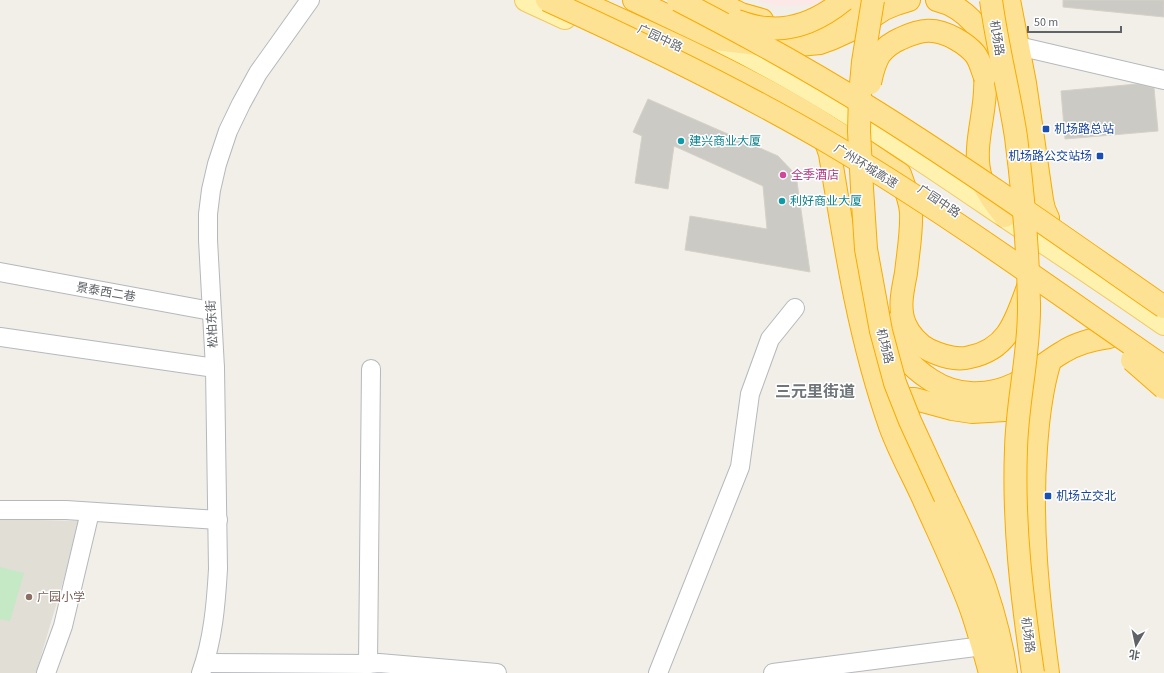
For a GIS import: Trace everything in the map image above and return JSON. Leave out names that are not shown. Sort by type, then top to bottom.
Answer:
[{"type":"highway","name":"广州环城高速","points":[[548,0],[718,81],[832,144],[976,237],[1038,286],[1163,358]]},
{"type":"highway","name":"广园中路","points":[[577,0],[654,35],[800,109],[900,174]]},
{"type":"highway","name":"广园中路","points":[[634,0],[716,38]]},
{"type":"highway","points":[[678,0],[766,46],[879,114],[1164,307]]},
{"type":"highway","points":[[693,0],[737,21],[768,28],[804,24],[821,17],[844,0]]},
{"type":"highway","points":[[712,0],[741,14],[761,20],[787,23],[812,22],[846,15],[872,0]]},
{"type":"highway","name":"机场路","points":[[872,0],[861,79],[859,131],[864,228],[881,331],[895,383],[910,421],[984,586],[993,613],[1006,673]]},
{"type":"highway","points":[[716,38],[772,46],[820,43],[843,34],[896,4],[909,0]]},
{"type":"highway","points":[[937,0],[949,4],[963,13],[982,31],[995,59],[1011,110]]},
{"type":"highway","points":[[964,0],[971,4],[980,6],[987,6],[1003,0]]},
{"type":"highway","name":"机场路","points":[[991,0],[999,53],[1011,110],[1020,178],[1038,286],[1028,332],[1016,442],[1015,506],[1019,568],[1033,673]]},
{"type":"highway","points":[[1009,0],[1025,83],[1042,200],[1048,218]]},
{"type":"highway","points":[[859,131],[871,78],[880,55],[891,44],[910,34],[925,30],[944,32],[964,44],[976,55],[985,77],[986,90],[979,146],[981,179],[988,192],[1005,216]]},
{"type":"highway","points":[[800,109],[822,134],[830,154],[856,307],[883,404],[898,446],[970,606],[990,673]]},
{"type":"highway","points":[[900,174],[911,211],[910,239],[902,310],[904,323],[910,332],[927,348],[950,358],[969,358],[984,354],[1004,339],[1038,286],[1164,388]]},
{"type":"highway","points":[[876,300],[895,345],[910,364],[941,386],[966,393],[977,394],[1001,390],[1016,383],[1064,351],[1095,339],[1110,338]]},
{"type":"highway","points":[[1048,673],[1039,601],[1033,514],[1033,478],[1039,408],[1050,361]]},
{"type":"highway","points":[[883,404],[904,399],[916,399],[952,409],[972,412],[1039,408]]},
{"type":"main road","points":[[526,0],[614,40],[720,92],[830,154]]},
{"type":"main road","points":[[614,40],[654,35]]},
{"type":"main road","name":"广园中路","points":[[716,38],[792,78],[830,101],[923,161],[1164,324]]},
{"type":"main road","name":"广园中路","points":[[900,174],[1163,358]]},
{"type":"main road","points":[[1048,218],[1092,274],[1135,279],[1164,320]]},
{"type":"main road","points":[[1048,218],[1088,248],[1164,300]]},
{"type":"main road","points":[[1110,338],[1163,358]]},
{"type":"main road","points":[[1110,338],[1164,377]]},
{"type":"street","name":"松柏东街","points":[[203,668],[212,632],[218,569],[215,368],[211,311],[208,214],[211,190],[217,164],[228,131],[244,98],[258,73],[310,0]]},
{"type":"street","points":[[1018,46],[1164,80]]},
{"type":"street","name":"景泰西二巷","points":[[0,272],[211,311]]},
{"type":"street","points":[[658,673],[740,468],[750,394],[770,339],[795,308]]},
{"type":"street","points":[[0,337],[215,368]]},
{"type":"street","points":[[368,664],[371,369]]},
{"type":"street","points":[[0,510],[66,510],[218,520]]},
{"type":"street","points":[[46,673],[63,626],[90,512]]},
{"type":"street","points":[[773,673],[983,646]]},
{"type":"street","points":[[203,668],[379,663],[497,673]]},
{"type":"shaded area","points":[[757,0],[832,0],[829,4],[776,6]]},
{"type":"shaded area","name":"广园小学","points":[[0,519],[81,521],[36,673],[0,673]]},
{"type":"green space","points":[[0,567],[24,573],[10,621],[0,619]]},
{"type":"building","points":[[1063,0],[1164,0],[1164,17],[1063,7]]},
{"type":"building","points":[[1137,84],[1154,88],[1158,131],[1065,139],[1061,91]]},
{"type":"building","name":"利好商业大厦","points":[[648,99],[778,156],[796,175],[810,272],[685,250],[690,216],[767,229],[763,186],[674,146],[668,189],[635,183],[642,136],[633,132]]},
{"type":"place","name":"机场路总站","points":[[1046,129]]},
{"type":"place","name":"建兴商业大厦","points":[[681,141]]},
{"type":"place","name":"机场路公交站场","points":[[1100,156]]},
{"type":"place","name":"全季酒店","points":[[783,175]]},
{"type":"place","name":"利好商业大厦","points":[[782,201]]},
{"type":"place","name":"机场立交北","points":[[1048,496]]},
{"type":"place","name":"广园小学","points":[[29,597]]},
{"type":"district","name":"三元里街道","points":[[815,391]]}]
